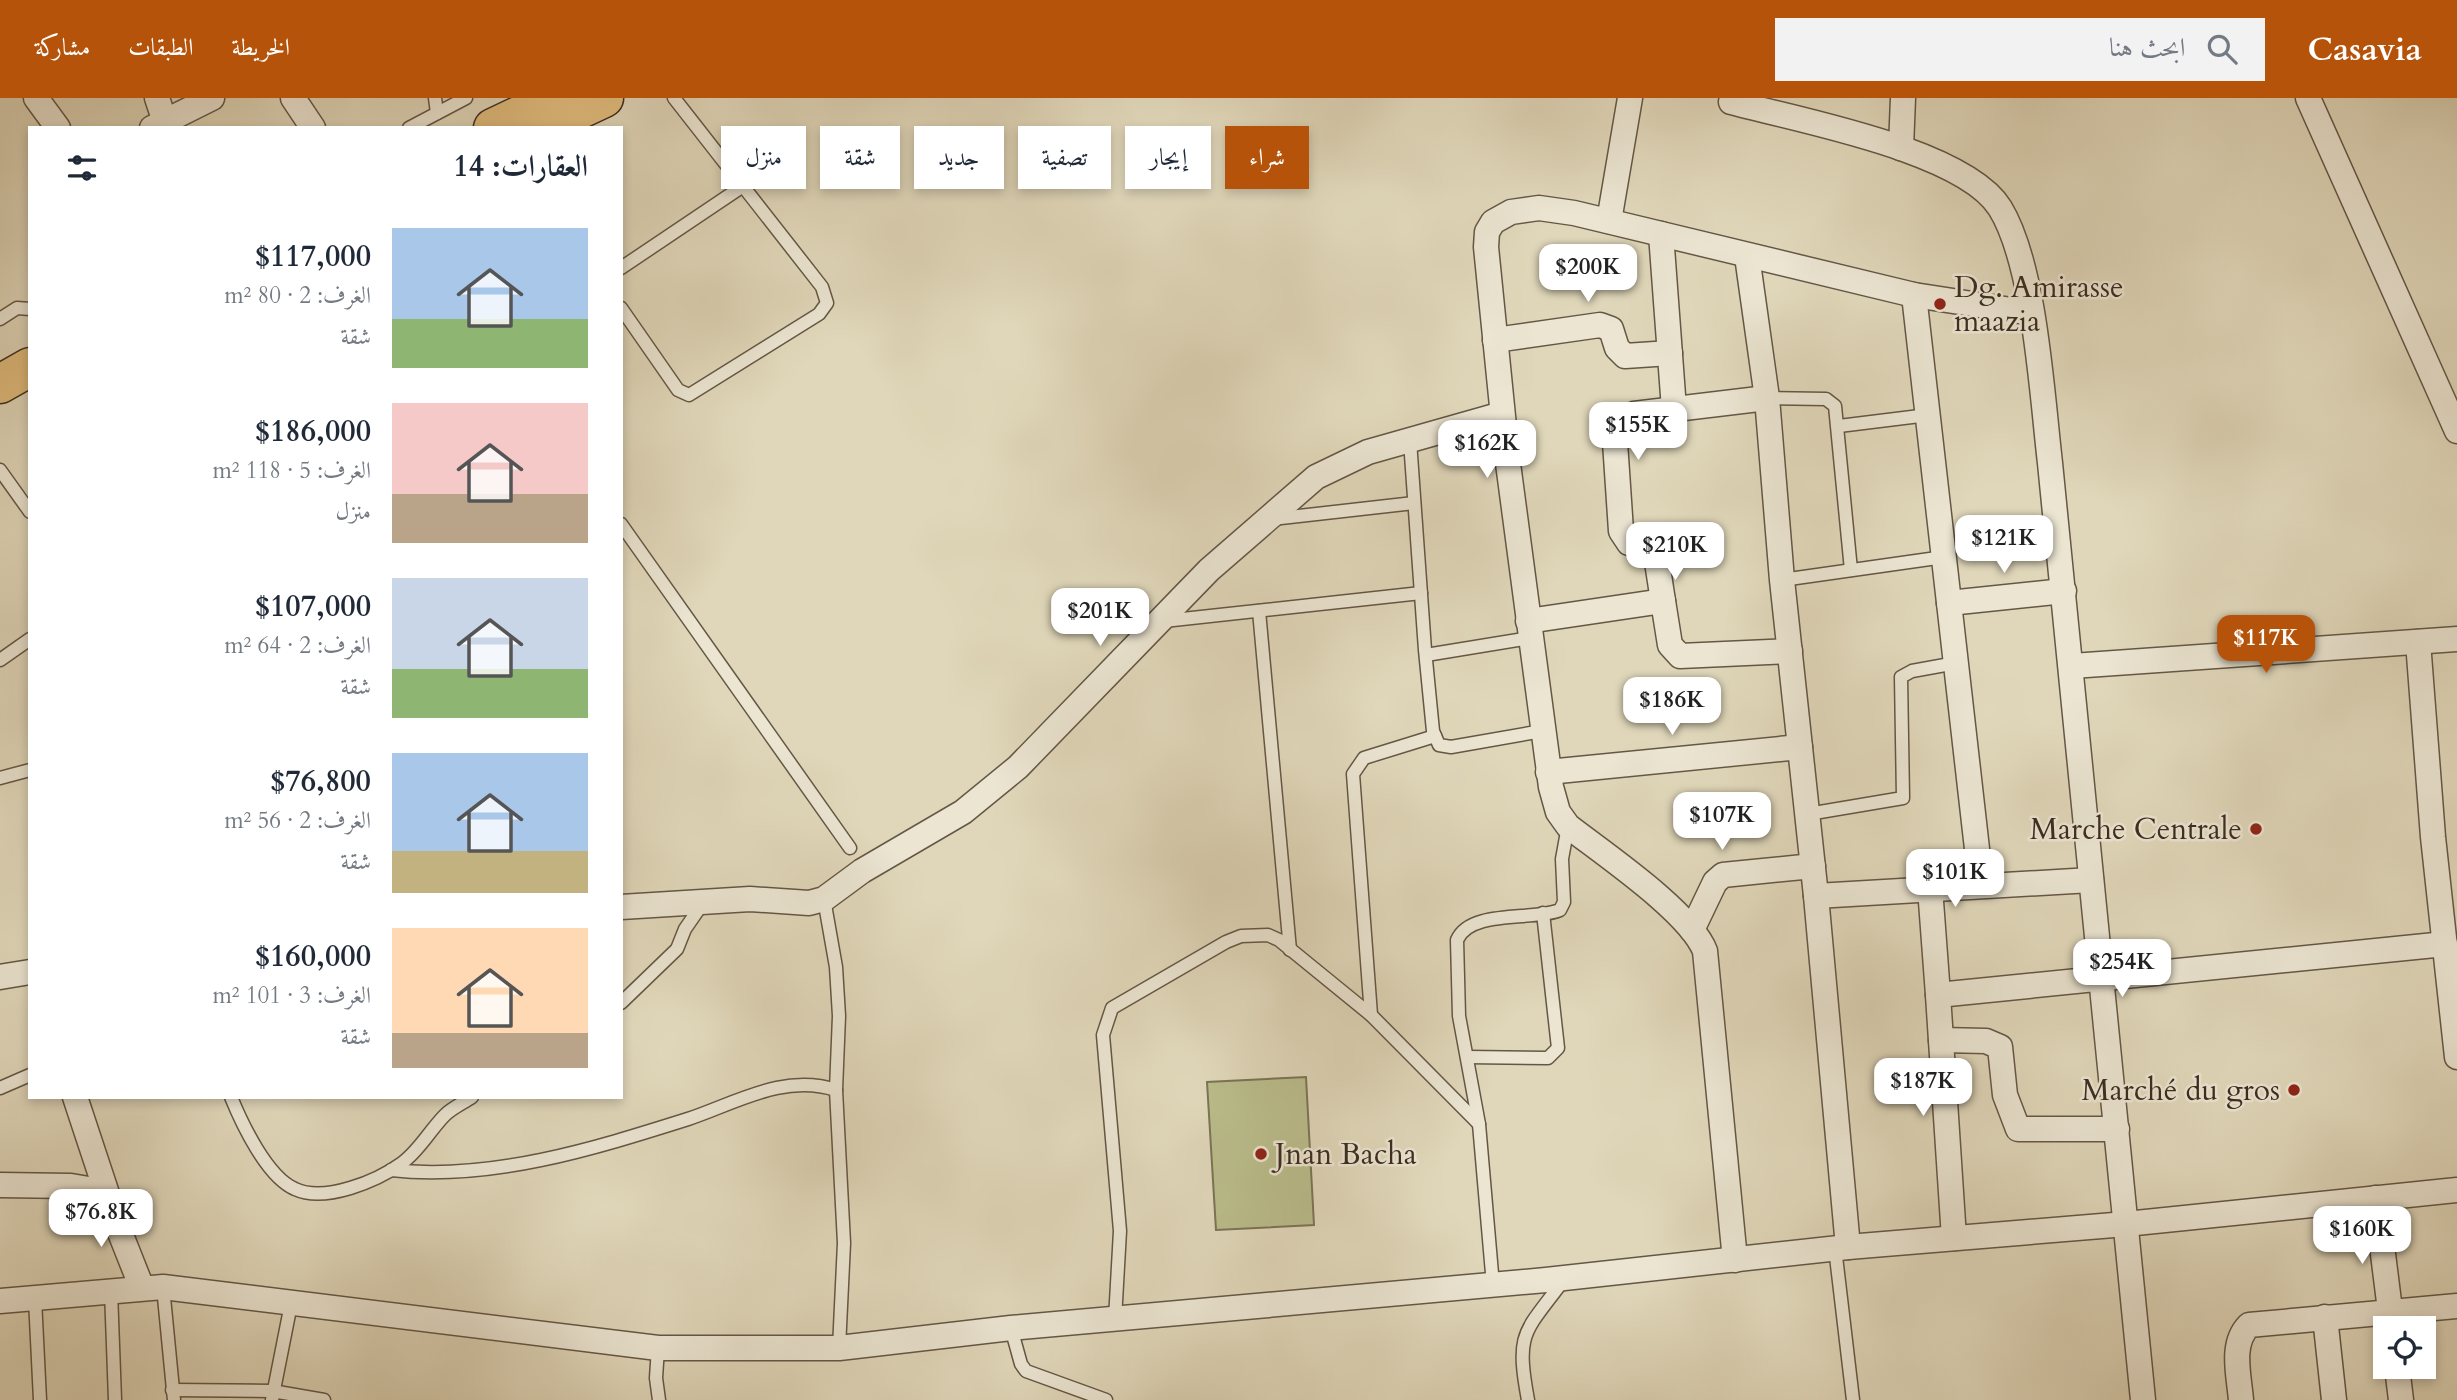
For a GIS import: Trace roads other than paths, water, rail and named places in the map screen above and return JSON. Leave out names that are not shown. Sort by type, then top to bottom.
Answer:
[{"type":"highway","points":[[497,126],[537,108],[604,98]]},
{"type":"highway","points":[[0,363],[28,347]]},
{"type":"highway","points":[[0,384],[28,368]]},
{"type":"street","points":[[157,98],[159,125],[212,98]]},
{"type":"street","points":[[293,98],[312,126]]},
{"type":"street","points":[[1609,220],[1630,98]]},
{"type":"street","points":[[1901,148],[1903,98]]},
{"type":"street","points":[[2308,98],[2449,388],[2457,431]]},
{"type":"street","points":[[1729,99],[1901,148],[1949,167],[1987,194],[2000,208],[2019,259],[2031,313],[2064,592],[2143,1400]]},
{"type":"street","points":[[1735,1260],[1709,969],[1701,940],[1569,826],[1558,812],[1548,772],[1502,414],[1486,247],[1487,232],[1493,222],[1511,212],[1539,208],[1609,220],[1914,295],[2031,313]]},
{"type":"street","points":[[1661,234],[1674,409]]},
{"type":"street","points":[[1747,256],[1767,398],[1782,580],[1816,896],[1842,1247]]},
{"type":"street","points":[[1914,295],[1981,884]]},
{"type":"street","points":[[1495,340],[1600,325],[1611,328],[1622,355],[1670,354]]},
{"type":"street","points":[[1767,398],[1627,416],[1617,424],[1613,434],[1621,531],[1629,542],[1655,549],[1670,645],[1680,656],[1790,651]]},
{"type":"street","points":[[623,906],[750,899],[809,903],[824,899],[862,871],[963,812],[1018,767],[1157,621],[1316,477],[1343,461],[1502,414]]},
{"type":"street","points":[[1949,603],[2064,592]]},
{"type":"street","points":[[1529,629],[1663,601]]},
{"type":"street","points":[[2072,666],[2457,639]]},
{"type":"street","points":[[2418,642],[2448,893],[2445,944],[2457,1057]]},
{"type":"street","points":[[1548,772],[1800,747]]},
{"type":"street","points":[[1692,930],[1715,882],[1723,874],[1813,866]]},
{"type":"street","points":[[1816,896],[1981,884],[2091,880]]},
{"type":"street","points":[[1930,888],[1954,1238]]},
{"type":"street","points":[[1938,995],[2445,944]]},
{"type":"street","points":[[0,977],[28,972]]},
{"type":"street","points":[[1941,1040],[1986,1041],[2000,1046],[2005,1095],[2018,1129],[2116,1129]]},
{"type":"street","points":[[76,1099],[106,1192],[152,1288]]},
{"type":"street","points":[[0,1185],[71,1186],[106,1192]]},
{"type":"street","points":[[0,1301],[152,1288],[658,1348],[839,1348],[1011,1328],[1493,1285],[1842,1247],[2126,1224],[2457,1190]]},
{"type":"street","points":[[2376,1198],[2391,1316]]},
{"type":"street","points":[[2410,1316],[2457,1306]]},
{"type":"street","points":[[2325,1317],[2334,1400]]},
{"type":"street","points":[[2241,1400],[2237,1349],[2241,1333],[2249,1325],[2325,1317],[2373,1319]]},
{"type":"street","points":[[2398,1379],[2401,1400]]},
{"type":"lane","points":[[435,98],[437,113]]},
{"type":"lane","points":[[413,126],[467,98]]},
{"type":"lane","points":[[674,98],[721,158]]},
{"type":"lane","points":[[623,267],[739,189]]},
{"type":"lane","points":[[623,312],[678,390],[690,395],[819,314],[827,303],[822,287],[745,189]]},
{"type":"lane","points":[[0,319],[17,308],[28,309]]},
{"type":"lane","points":[[1767,398],[1826,399],[1835,406],[1851,570]]},
{"type":"lane","points":[[1839,426],[1928,415]]},
{"type":"lane","points":[[1410,441],[1426,655],[1435,736],[1442,747],[1451,747],[1542,731]]},
{"type":"lane","points":[[0,470],[28,509]]},
{"type":"lane","points":[[1267,520],[1414,503]]},
{"type":"lane","points":[[623,527],[850,848]]},
{"type":"lane","points":[[1782,580],[1944,557]]},
{"type":"lane","points":[[1157,621],[1421,593]]},
{"type":"lane","points":[[1259,611],[1290,950]]},
{"type":"lane","points":[[1426,655],[1529,629]]},
{"type":"lane","points":[[0,660],[28,640]]},
{"type":"lane","points":[[1808,814],[1903,798],[1901,677],[1912,671],[1956,663]]},
{"type":"lane","points":[[1371,1015],[1353,774],[1364,758],[1435,736]]},
{"type":"lane","points":[[0,778],[28,771]]},
{"type":"lane","points":[[1493,1285],[1479,1124],[1459,1016],[1457,940],[1460,933],[1475,924],[1492,919],[1556,912],[1563,906],[1563,849],[1569,826]]},
{"type":"lane","points":[[824,899],[838,993],[836,1090],[844,1243],[839,1348]]},
{"type":"lane","points":[[623,1001],[677,950],[685,929],[703,903]]},
{"type":"lane","points":[[1467,1057],[1548,1058],[1558,1048],[1542,914]]},
{"type":"lane","points":[[1115,1319],[1120,1231],[1103,1035],[1112,1009],[1241,936],[1268,935],[1290,950],[1371,1015],[1479,1124]]},
{"type":"lane","points":[[0,1088],[28,1076]]},
{"type":"lane","points":[[391,1170],[444,1174],[526,1164],[689,1119],[752,1094],[781,1087],[806,1084],[836,1090]]},
{"type":"lane","points":[[233,1099],[251,1142],[295,1189],[314,1192],[354,1186],[391,1170],[404,1162],[446,1114],[469,1099]]},
{"type":"lane","points":[[1842,1247],[1853,1400]]},
{"type":"lane","points":[[1528,1400],[1520,1355],[1524,1335],[1565,1278]]},
{"type":"lane","points":[[152,1288],[173,1395],[272,1395],[324,1400]]},
{"type":"lane","points":[[111,1291],[115,1400]]},
{"type":"lane","points":[[35,1299],[40,1400]]},
{"type":"lane","points":[[272,1395],[291,1304]]},
{"type":"lane","points":[[1011,1328],[1021,1364],[1026,1371],[1107,1400]]},
{"type":"lane","points":[[658,1348],[656,1378],[659,1400]]},
{"type":"place","name":"Dg. Amirasse maazia","points":[[1940,304]]},
{"type":"place","name":"Marche Centrale","points":[[2256,829]]},
{"type":"place","name":"Marché du gros","points":[[2294,1090]]},
{"type":"place","name":"Jnan Bacha","points":[[1261,1154]]}]
